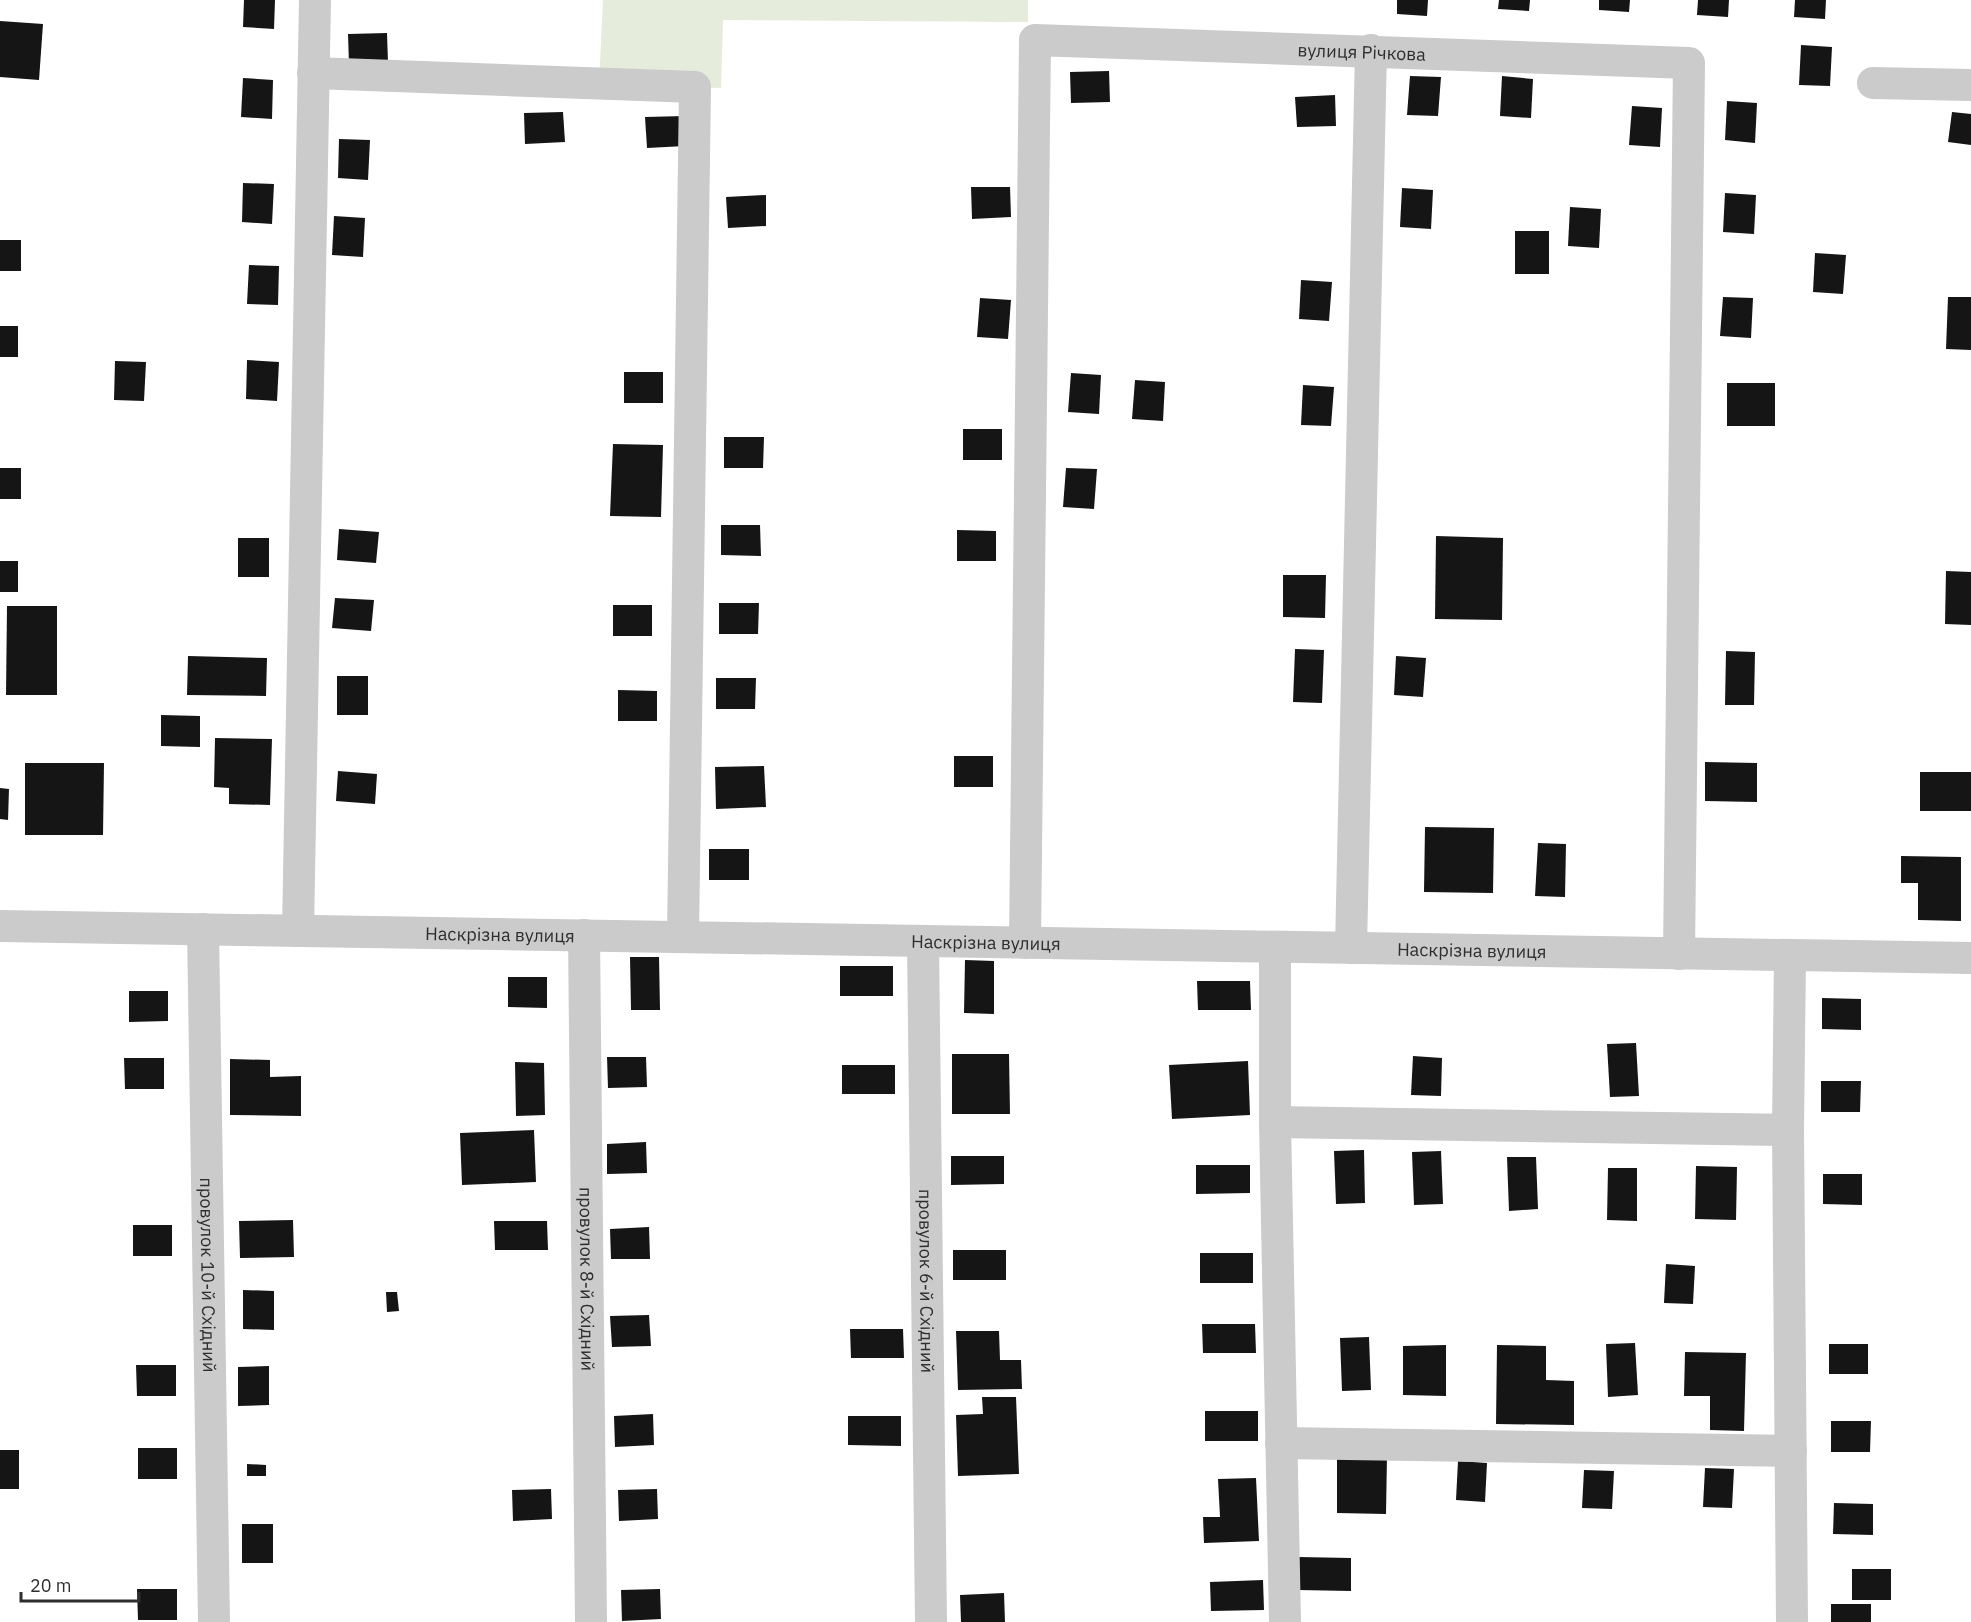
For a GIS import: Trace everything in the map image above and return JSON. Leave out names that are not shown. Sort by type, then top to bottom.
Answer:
[{"type":"street","points":[[298,931],[315,0]]},
{"type":"street","name":"вулиця Річкова","points":[[1025,943],[1035,40],[1371,50],[1689,63],[1679,954]]},
{"type":"street","points":[[1351,948],[1371,50]]},
{"type":"street","points":[[313,73],[695,87],[683,937]]},
{"type":"street","points":[[1873,84],[1971,85]]},
{"type":"street","name":"Наскрізна вулиця","points":[[0,926],[1971,958]]},
{"type":"street","name":"провулок 10-й Східний","points":[[203,929],[214,1622]]},
{"type":"street","name":"провулок 8-й Східний","points":[[584,935],[591,1622]]},
{"type":"street","name":"провулок 6-й Східний","points":[[923,941],[931,1622]]},
{"type":"street","points":[[1275,946],[1275,1122],[1285,1622]]},
{"type":"street","points":[[1790,955],[1788,1131],[1792,1622]]},
{"type":"street","points":[[1275,1122],[1788,1131]]},
{"type":"street","points":[[1281,1443],[1791,1451]]},
{"type":"green space","points":[[603,0],[1028,0],[1028,22],[723,20],[721,88],[599,84]]},
{"type":"building","points":[[244,0],[275,0],[274,29],[243,27]]},
{"type":"building","points":[[1397,0],[1428,0],[1427,16],[1397,14]]},
{"type":"building","points":[[1499,0],[1530,0],[1529,11],[1498,9]]},
{"type":"building","points":[[1599,0],[1630,0],[1629,12],[1599,10]]},
{"type":"building","points":[[1698,0],[1729,0],[1728,17],[1697,15]]},
{"type":"building","points":[[1795,0],[1826,0],[1825,19],[1794,17]]},
{"type":"building","points":[[0,21],[43,24],[39,80],[0,77]]},
{"type":"building","points":[[387,33],[388,63],[349,65],[348,34]]},
{"type":"building","points":[[1801,45],[1832,47],[1830,86],[1799,85]]},
{"type":"building","points":[[1109,71],[1110,102],[1071,103],[1070,72]]},
{"type":"building","points":[[1410,76],[1441,77],[1438,116],[1407,115]]},
{"type":"building","points":[[1502,76],[1533,79],[1531,118],[1500,116]]},
{"type":"building","points":[[243,78],[273,80],[272,119],[241,117]]},
{"type":"building","points":[[1335,95],[1336,126],[1297,127],[1295,97]]},
{"type":"building","points":[[1727,101],[1757,103],[1755,143],[1725,140]]},
{"type":"building","points":[[1632,106],[1662,108],[1660,147],[1629,145]]},
{"type":"building","points":[[563,112],[565,142],[525,144],[524,113]]},
{"type":"building","points":[[1952,112],[1971,114],[1971,145],[1948,142]]},
{"type":"building","points":[[685,116],[685,146],[647,148],[645,117]]},
{"type":"building","points":[[339,139],[370,140],[368,180],[338,178]]},
{"type":"building","points":[[243,183],[274,184],[272,224],[242,222]]},
{"type":"building","points":[[971,187],[1010,187],[1011,217],[972,219]]},
{"type":"building","points":[[1402,188],[1433,190],[1431,229],[1400,227]]},
{"type":"building","points":[[1725,193],[1756,195],[1754,234],[1723,232]]},
{"type":"building","points":[[766,195],[766,226],[728,228],[726,197]]},
{"type":"building","points":[[1570,207],[1601,209],[1599,248],[1568,246]]},
{"type":"building","points":[[334,216],[365,218],[363,257],[332,255]]},
{"type":"building","points":[[1515,231],[1549,231],[1549,274],[1515,274]]},
{"type":"building","points":[[0,240],[21,240],[21,271],[0,271]]},
{"type":"building","points":[[1815,253],[1846,255],[1843,294],[1813,292]]},
{"type":"building","points":[[249,265],[279,266],[278,305],[247,304]]},
{"type":"building","points":[[1301,280],[1332,282],[1329,321],[1299,319]]},
{"type":"building","points":[[1723,297],[1753,298],[1751,338],[1720,336]]},
{"type":"building","points":[[1948,297],[1971,297],[1971,350],[1946,349]]},
{"type":"building","points":[[980,298],[1011,300],[1008,339],[977,337]]},
{"type":"building","points":[[0,326],[18,326],[18,357],[0,357]]},
{"type":"building","points":[[247,360],[279,362],[277,401],[246,399]]},
{"type":"building","points":[[115,361],[146,362],[144,401],[114,400]]},
{"type":"building","points":[[624,372],[663,372],[663,403],[624,403]]},
{"type":"building","points":[[1071,373],[1101,375],[1099,414],[1068,412]]},
{"type":"building","points":[[1135,380],[1165,382],[1163,421],[1132,419]]},
{"type":"building","points":[[1727,383],[1775,383],[1775,426],[1727,426]]},
{"type":"building","points":[[1303,385],[1334,387],[1331,426],[1301,425]]},
{"type":"building","points":[[963,429],[1002,429],[1002,460],[963,460]]},
{"type":"building","points":[[724,437],[764,437],[763,468],[724,468]]},
{"type":"building","points":[[613,444],[663,445],[661,517],[610,516]]},
{"type":"building","points":[[0,468],[21,468],[21,499],[0,499]]},
{"type":"building","points":[[1066,468],[1097,469],[1094,509],[1063,507]]},
{"type":"building","points":[[721,525],[760,525],[761,556],[721,555]]},
{"type":"building","points":[[339,529],[379,532],[376,563],[337,560]]},
{"type":"building","points":[[957,530],[996,531],[996,561],[957,561]]},
{"type":"building","points":[[1436,536],[1503,538],[1502,620],[1435,619]]},
{"type":"building","points":[[238,538],[269,538],[269,577],[238,577]]},
{"type":"building","points":[[0,561],[18,561],[18,592],[0,592]]},
{"type":"building","points":[[1946,571],[1971,572],[1971,625],[1945,624]]},
{"type":"building","points":[[1283,575],[1326,575],[1325,618],[1283,617]]},
{"type":"building","points":[[335,598],[374,600],[371,631],[332,628]]},
{"type":"building","points":[[719,603],[759,603],[758,634],[719,634]]},
{"type":"building","points":[[613,605],[652,605],[652,636],[613,636]]},
{"type":"building","points":[[7,606],[57,606],[57,695],[6,695]]},
{"type":"building","points":[[1295,649],[1324,650],[1322,703],[1293,702]]},
{"type":"building","points":[[1726,651],[1755,652],[1754,705],[1725,705]]},
{"type":"building","points":[[188,656],[267,658],[266,696],[187,695]]},
{"type":"building","points":[[1396,656],[1426,658],[1423,697],[1394,695]]},
{"type":"building","points":[[337,676],[368,676],[368,715],[337,715]]},
{"type":"building","points":[[716,678],[756,678],[755,709],[716,709]]},
{"type":"building","points":[[618,690],[657,691],[657,721],[618,721]]},
{"type":"building","points":[[161,715],[200,716],[200,747],[161,746]]},
{"type":"building","points":[[215,738],[272,739],[270,805],[229,804],[229,788],[214,787]]},
{"type":"building","points":[[954,756],[993,756],[993,787],[954,787]]},
{"type":"building","points":[[1705,762],[1757,763],[1757,802],[1705,801]]},
{"type":"building","points":[[25,763],[104,763],[103,835],[25,835]]},
{"type":"building","points":[[764,766],[766,807],[716,809],[715,767]]},
{"type":"building","points":[[338,771],[377,774],[375,804],[336,801]]},
{"type":"building","points":[[1920,772],[1971,772],[1971,811],[1920,811]]},
{"type":"building","points":[[0,788],[9,789],[8,820],[0,819]]},
{"type":"building","points":[[1425,827],[1494,828],[1493,893],[1424,892]]},
{"type":"building","points":[[1538,843],[1566,844],[1565,897],[1535,896]]},
{"type":"building","points":[[709,849],[749,849],[749,880],[709,880]]},
{"type":"building","points":[[1901,856],[1961,857],[1961,921],[1918,920],[1918,883],[1901,883]]},
{"type":"building","points":[[630,957],[659,957],[660,1010],[631,1010]]},
{"type":"building","points":[[965,960],[994,961],[994,1014],[964,1013]]},
{"type":"building","points":[[840,966],[893,966],[893,996],[840,996]]},
{"type":"building","points":[[508,977],[547,977],[547,1008],[508,1007]]},
{"type":"building","points":[[1197,981],[1250,981],[1251,1010],[1198,1010]]},
{"type":"building","points":[[129,991],[168,991],[168,1021],[129,1022]]},
{"type":"building","points":[[1822,998],[1861,999],[1861,1030],[1822,1029]]},
{"type":"building","points":[[1636,1043],[1639,1096],[1610,1097],[1607,1044]]},
{"type":"building","points":[[952,1054],[1009,1054],[1010,1114],[952,1114]]},
{"type":"building","points":[[1413,1056],[1442,1058],[1441,1096],[1411,1095]]},
{"type":"building","points":[[607,1057],[646,1057],[647,1087],[608,1088]]},
{"type":"building","points":[[124,1058],[164,1058],[164,1089],[125,1089]]},
{"type":"building","points":[[230,1059],[270,1060],[270,1077],[301,1076],[301,1116],[230,1115]]},
{"type":"building","points":[[1248,1061],[1250,1115],[1172,1119],[1169,1065]]},
{"type":"building","points":[[515,1062],[544,1063],[545,1115],[516,1116]]},
{"type":"building","points":[[842,1065],[895,1065],[895,1094],[842,1094]]},
{"type":"building","points":[[1821,1081],[1861,1081],[1860,1112],[1821,1112]]},
{"type":"building","points":[[534,1130],[536,1182],[462,1185],[460,1133]]},
{"type":"building","points":[[646,1142],[647,1173],[607,1174],[607,1144]]},
{"type":"building","points":[[1364,1150],[1365,1203],[1336,1204],[1334,1151]]},
{"type":"building","points":[[1441,1151],[1443,1204],[1414,1205],[1412,1152]]},
{"type":"building","points":[[951,1156],[1004,1156],[1004,1184],[951,1185]]},
{"type":"building","points":[[1507,1157],[1536,1157],[1538,1209],[1509,1211]]},
{"type":"building","points":[[1196,1165],[1250,1165],[1250,1193],[1196,1194]]},
{"type":"building","points":[[1696,1166],[1737,1167],[1736,1220],[1695,1219]]},
{"type":"building","points":[[1608,1168],[1637,1168],[1637,1221],[1607,1220]]},
{"type":"building","points":[[1823,1174],[1862,1174],[1862,1205],[1823,1204]]},
{"type":"building","points":[[293,1220],[294,1257],[240,1258],[239,1221]]},
{"type":"building","points":[[494,1221],[547,1221],[548,1250],[495,1250]]},
{"type":"building","points":[[133,1225],[172,1225],[172,1256],[133,1256]]},
{"type":"building","points":[[649,1227],[650,1259],[611,1259],[610,1229]]},
{"type":"building","points":[[953,1250],[1006,1250],[1006,1280],[953,1280]]},
{"type":"building","points":[[1200,1253],[1253,1253],[1253,1283],[1200,1283]]},
{"type":"building","points":[[1666,1264],[1695,1266],[1693,1304],[1664,1303]]},
{"type":"building","points":[[243,1290],[274,1291],[274,1330],[243,1329]]},
{"type":"building","points":[[386,1292],[397,1292],[399,1311],[387,1312]]},
{"type":"building","points":[[649,1315],[651,1346],[612,1347],[610,1316]]},
{"type":"building","points":[[1202,1324],[1255,1324],[1256,1353],[1203,1353]]},
{"type":"building","points":[[850,1329],[903,1329],[904,1358],[851,1358]]},
{"type":"building","points":[[956,1331],[999,1331],[1000,1360],[1021,1360],[1022,1389],[958,1390]]},
{"type":"building","points":[[1369,1337],[1371,1390],[1342,1391],[1340,1338]]},
{"type":"building","points":[[1635,1343],[1638,1395],[1608,1397],[1606,1344]]},
{"type":"building","points":[[1829,1344],[1868,1344],[1868,1374],[1829,1374]]},
{"type":"building","points":[[1446,1345],[1446,1396],[1403,1395],[1403,1346]]},
{"type":"building","points":[[1497,1345],[1546,1346],[1546,1380],[1574,1381],[1574,1425],[1496,1424]]},
{"type":"building","points":[[1685,1352],[1746,1353],[1744,1431],[1710,1430],[1710,1396],[1684,1396]]},
{"type":"building","points":[[136,1365],[176,1365],[176,1396],[137,1396]]},
{"type":"building","points":[[269,1366],[269,1405],[238,1406],[238,1367]]},
{"type":"building","points":[[982,1397],[1016,1397],[1019,1474],[958,1476],[956,1415],[983,1414]]},
{"type":"building","points":[[1205,1411],[1258,1411],[1258,1441],[1205,1441]]},
{"type":"building","points":[[653,1414],[654,1445],[615,1447],[614,1416]]},
{"type":"building","points":[[848,1416],[901,1416],[901,1446],[848,1445]]},
{"type":"building","points":[[1831,1421],[1871,1421],[1870,1452],[1831,1452]]},
{"type":"building","points":[[138,1448],[177,1448],[177,1479],[138,1479]]},
{"type":"building","points":[[0,1450],[19,1450],[19,1489],[0,1489]]},
{"type":"building","points":[[1337,1453],[1387,1455],[1386,1514],[1337,1513]]},
{"type":"building","points":[[1458,1461],[1487,1463],[1485,1502],[1456,1500]]},
{"type":"building","points":[[247,1464],[266,1465],[266,1476],[247,1476]]},
{"type":"building","points":[[1705,1468],[1734,1469],[1732,1508],[1703,1507]]},
{"type":"building","points":[[1584,1470],[1614,1471],[1612,1509],[1582,1508]]},
{"type":"building","points":[[1256,1478],[1259,1541],[1204,1543],[1203,1517],[1220,1517],[1218,1479]]},
{"type":"building","points":[[551,1489],[552,1519],[513,1521],[512,1490]]},
{"type":"building","points":[[657,1489],[658,1519],[619,1521],[618,1490]]},
{"type":"building","points":[[1834,1503],[1873,1504],[1873,1535],[1833,1534]]},
{"type":"building","points":[[242,1524],[273,1524],[273,1563],[242,1563]]},
{"type":"building","points":[[1298,1557],[1351,1558],[1351,1591],[1298,1590]]},
{"type":"building","points":[[1852,1569],[1891,1569],[1891,1600],[1852,1600]]},
{"type":"building","points":[[1263,1580],[1264,1610],[1211,1611],[1210,1582]]},
{"type":"building","points":[[137,1589],[177,1589],[177,1620],[138,1620]]},
{"type":"building","points":[[660,1589],[661,1619],[622,1621],[621,1590]]},
{"type":"building","points":[[1004,1593],[1005,1622],[961,1622],[960,1595]]},
{"type":"building","points":[[1831,1604],[1871,1604],[1871,1622],[1831,1622]]}]
